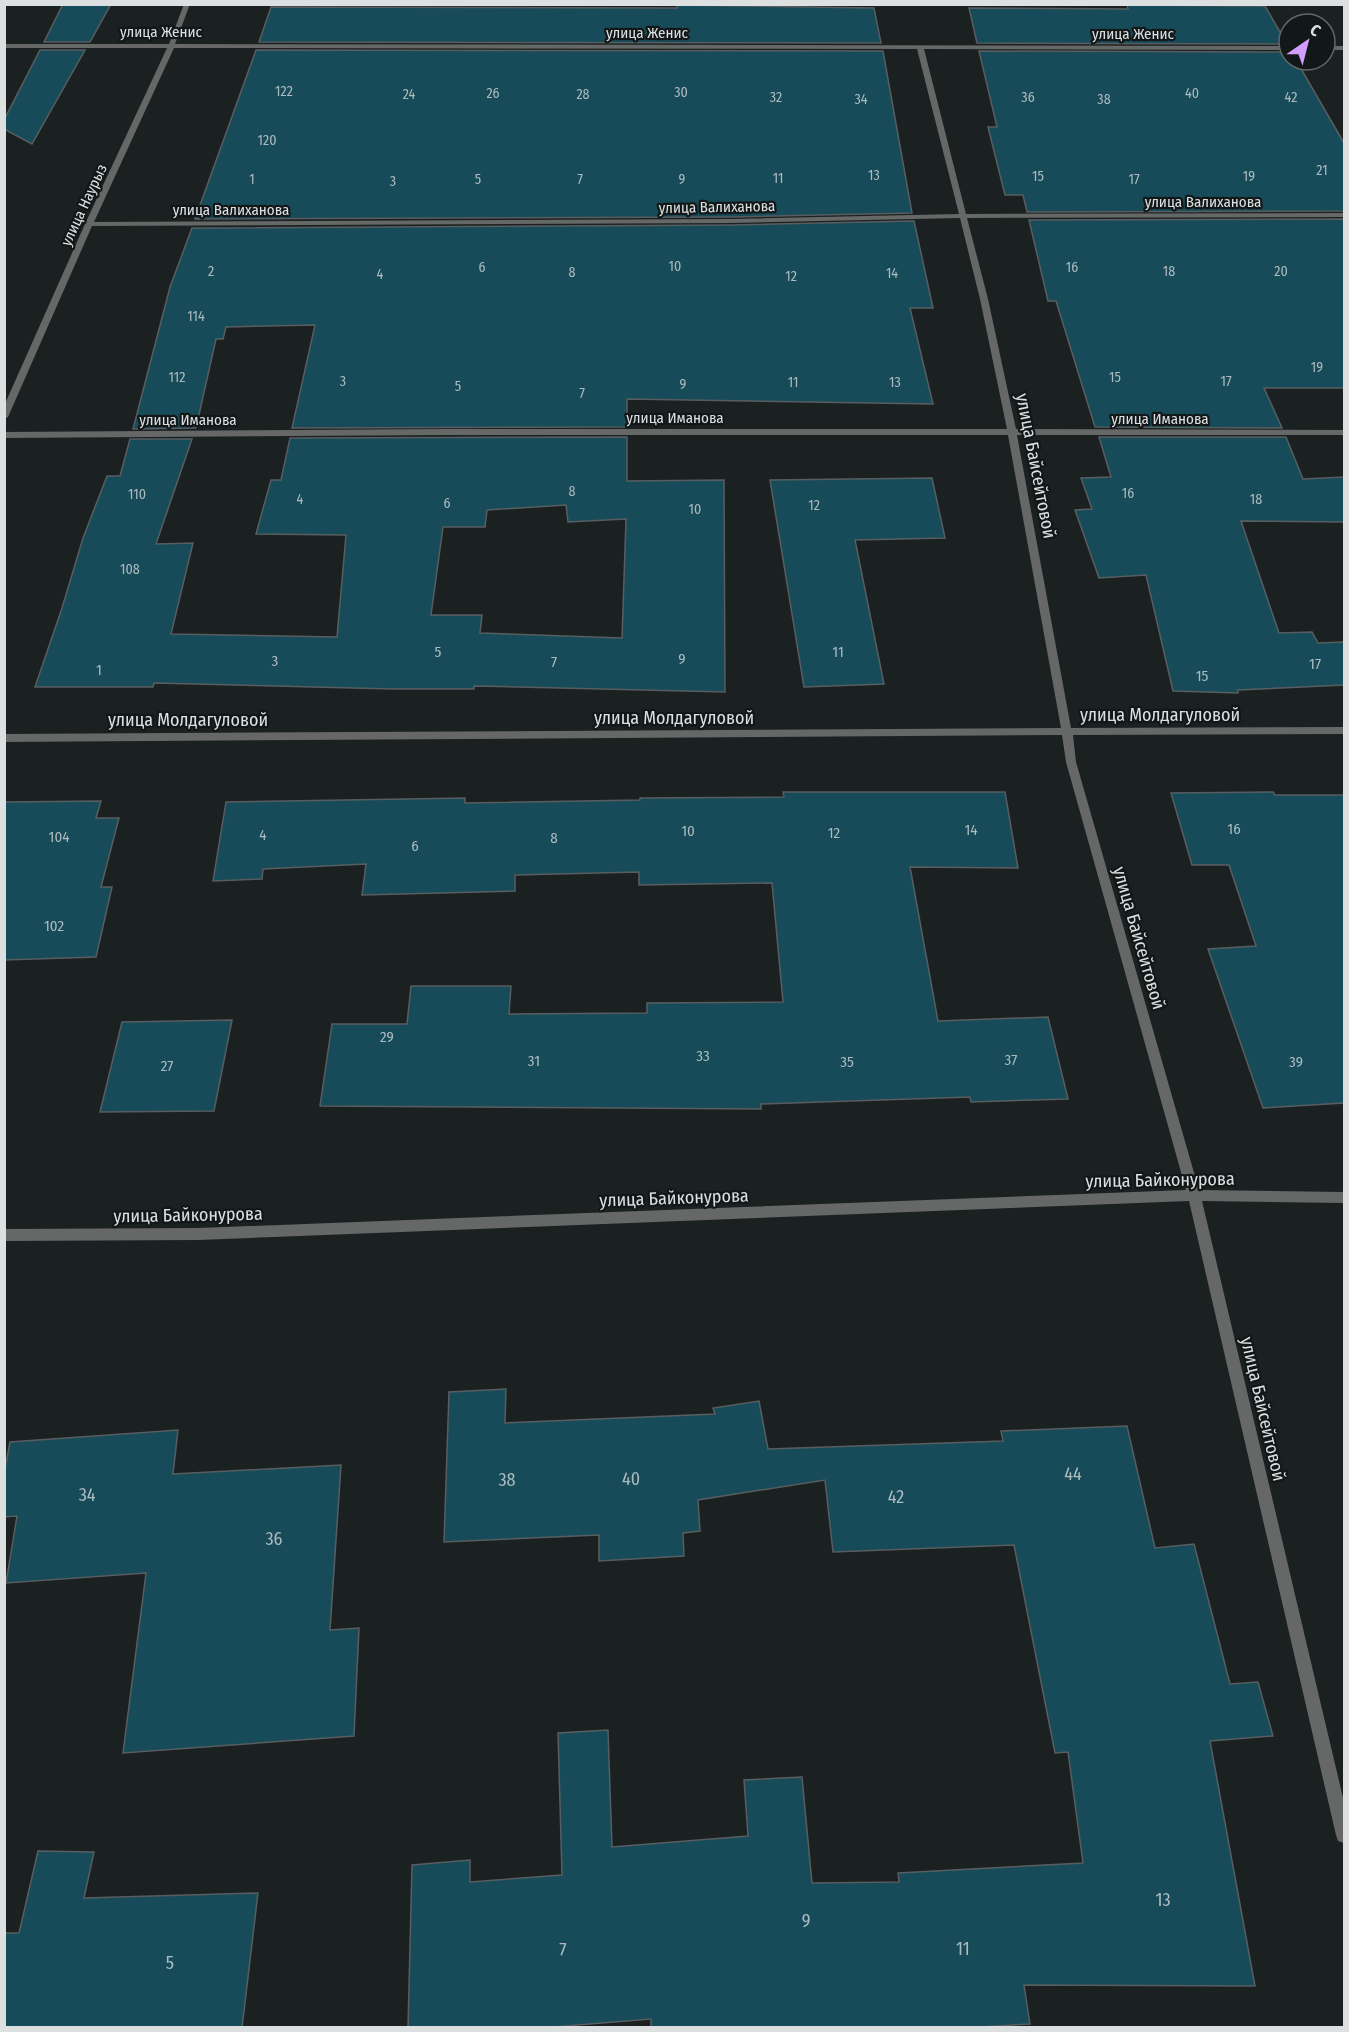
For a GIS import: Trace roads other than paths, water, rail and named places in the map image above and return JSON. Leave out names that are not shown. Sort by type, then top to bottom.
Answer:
[{"type":"street","name":"улица Наурыз","points":[[4,417],[89,224],[172,45],[187,4]]},
{"type":"street","name":"улица Женис","points":[[4,46],[1277,48]]},
{"type":"street","name":"улица Байсейтовой","points":[[920,47],[984,299],[1012,432],[1071,762],[1194,1195],[1344,1835]]},
{"type":"street","name":"улица Валиханова","points":[[89,224],[1344,215]]},
{"type":"street","name":"улица Иманова","points":[[4,435],[445,432],[1344,432]]},
{"type":"street","name":"улица Молдагуловой","points":[[4,738],[1344,730]]},
{"type":"street","name":"улица Байконурова","points":[[4,1235],[199,1234],[1194,1195],[1344,1197]]}]
